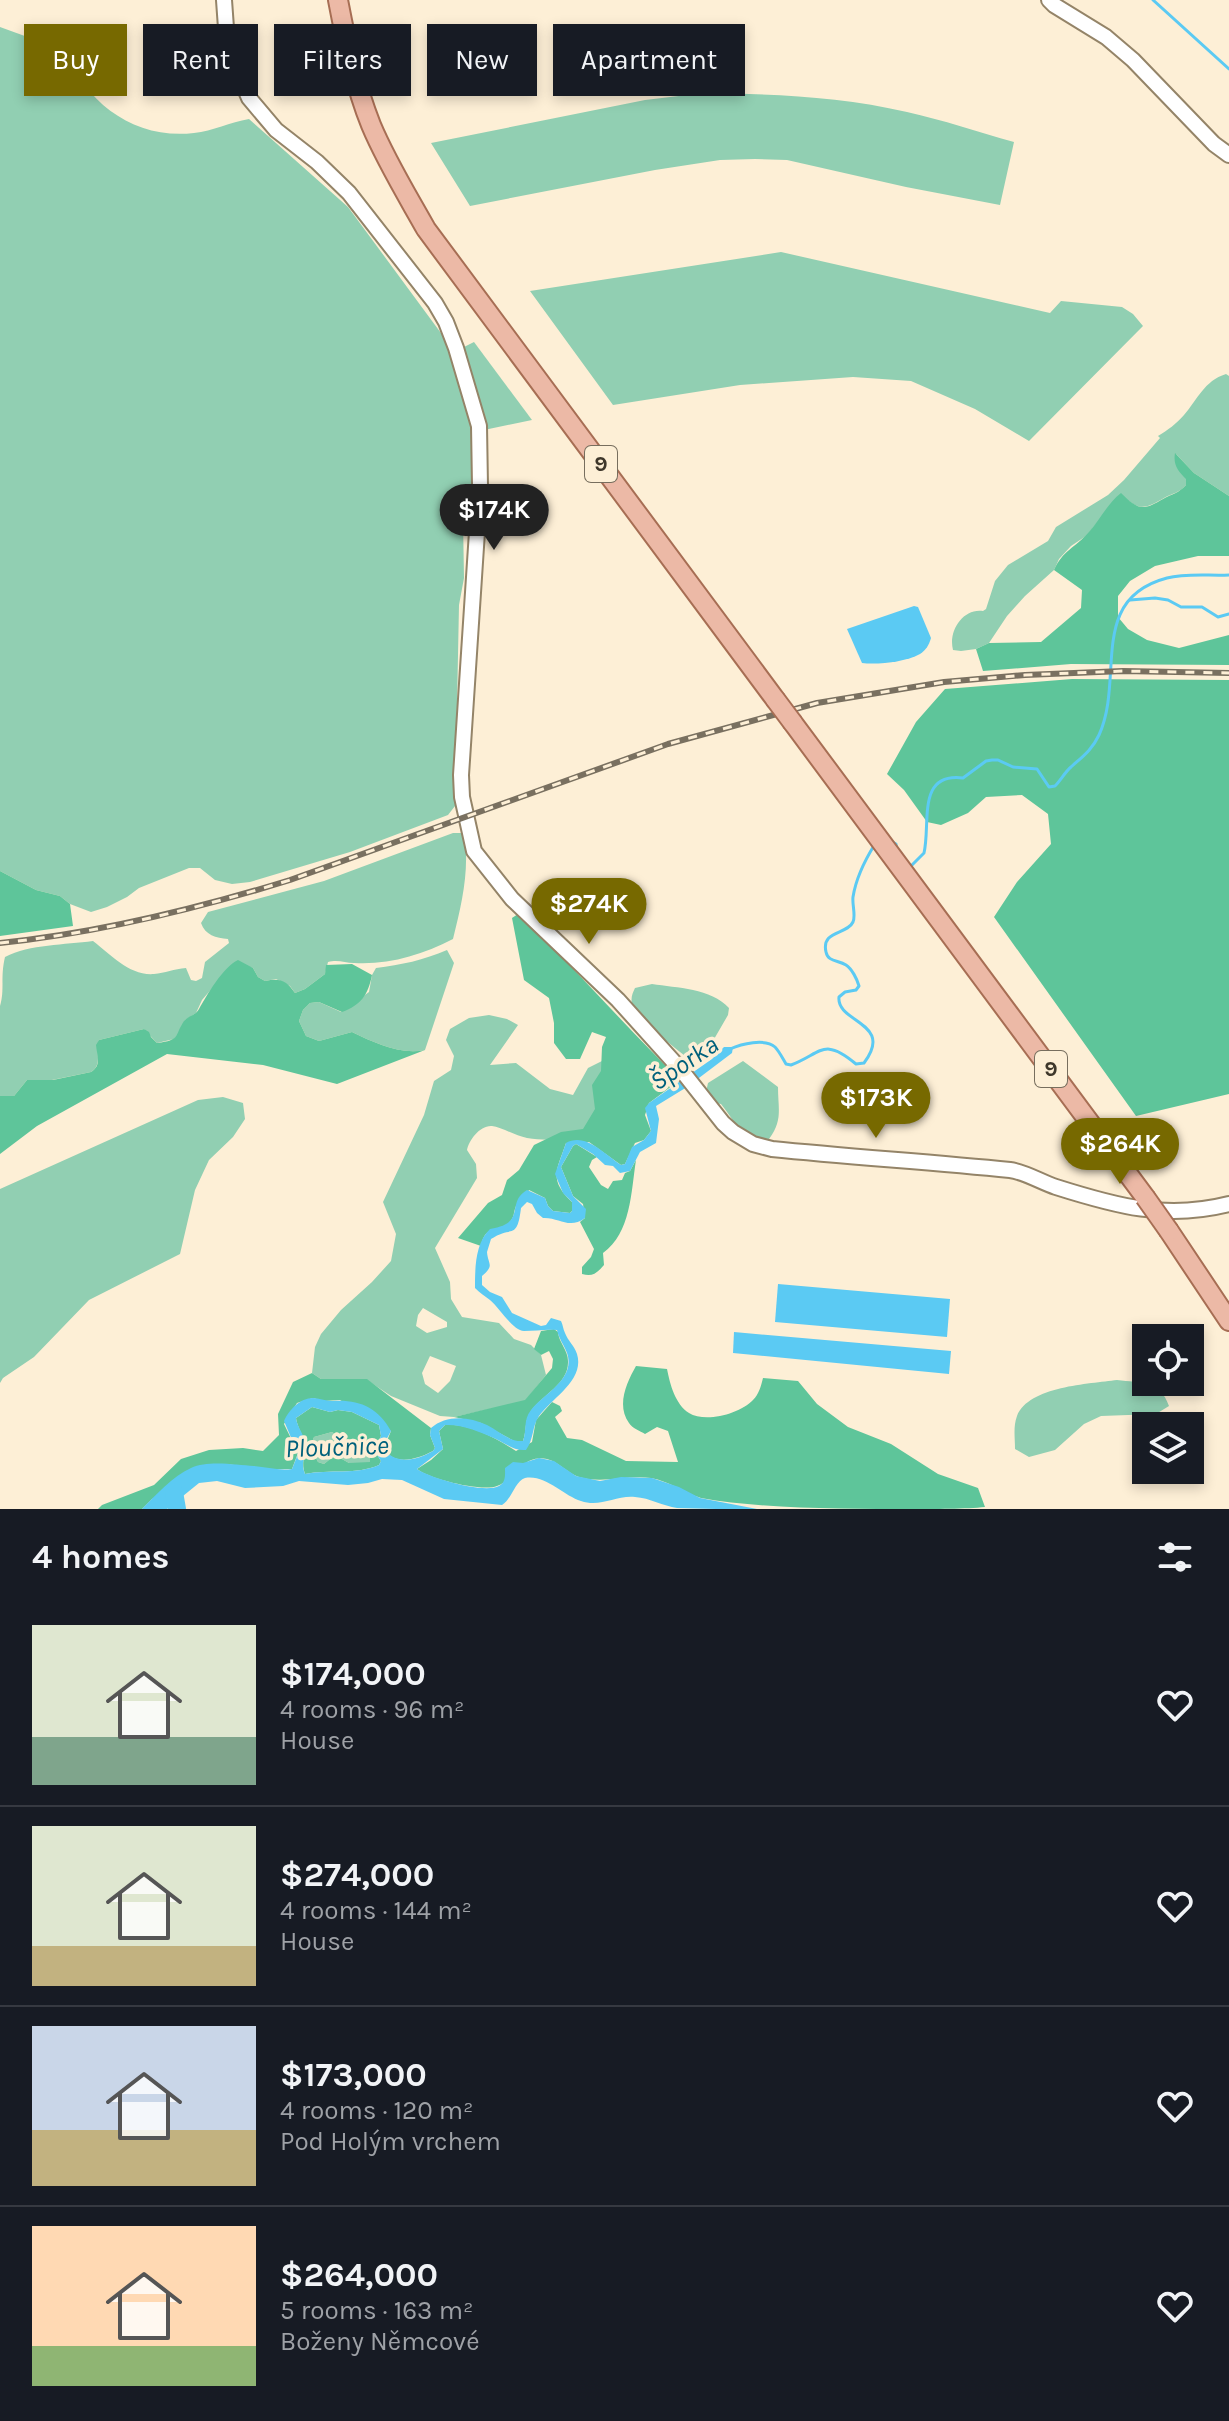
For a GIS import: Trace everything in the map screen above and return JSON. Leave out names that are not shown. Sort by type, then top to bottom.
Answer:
[{"type":"main road","name":"9","points":[[338,0],[352,65],[371,125],[426,229],[1145,1197],[1229,1321]]},
{"type":"street","points":[[224,0],[232,59],[249,98],[276,130],[317,162],[349,193],[435,303],[451,335],[479,426],[480,486],[462,797],[474,851],[512,899],[618,1000],[682,1071],[723,1123],[753,1144],[772,1149],[1012,1170],[1082,1195],[1135,1209],[1189,1212],[1229,1204]]},
{"type":"street","points":[[1049,0],[1106,37],[1133,60],[1214,144],[1229,155]]},
{"type":"green space","points":[[0,27],[24,36],[24,96],[94,96],[133,124],[173,134],[194,133],[249,119],[348,207],[449,344],[473,430],[474,446],[471,493],[463,520],[464,578],[459,605],[455,806],[448,815],[350,852],[250,882],[232,884],[215,880],[200,868],[189,868],[91,912],[70,904],[60,896],[36,890],[0,871]]},
{"type":"green space","points":[[745,94],[831,99],[920,115],[1014,142],[1000,205],[787,160],[755,159],[720,160],[655,170],[470,206],[431,143],[645,100]]},
{"type":"green space","points":[[781,252],[1050,313],[1061,301],[1122,307],[1143,326],[1029,441],[975,409],[911,381],[853,377],[740,385],[613,405],[530,291]]},
{"type":"green space","points":[[474,342],[532,420],[484,430],[464,347]]},
{"type":"green space","points":[[1226,374],[1229,376],[1229,496],[1194,473],[1176,454],[1186,478],[1183,488],[1147,506],[1129,501],[1096,524],[1086,536],[1071,546],[1054,570],[1007,616],[989,643],[976,649],[953,650],[953,635],[959,622],[969,613],[986,609],[995,581],[1008,565],[1048,541],[1056,527],[1108,495],[1160,438],[1158,436],[1184,415],[1207,386]]},
{"type":"green space","points":[[1175,453],[1194,473],[1229,496],[1229,556],[1198,556],[1155,566],[1130,581],[1118,596],[1118,617],[1128,629],[1147,640],[1179,648],[1229,635],[1229,665],[1071,664],[983,671],[976,649],[989,643],[1041,642],[1081,608],[1082,590],[1054,570],[1058,563],[1121,493],[1136,506],[1145,507],[1183,488],[1186,479],[1177,468]]},
{"type":"green space","points":[[1072,679],[1229,680],[1229,1094],[1136,1116],[994,917],[1017,882],[1051,844],[1048,814],[1022,795],[986,797],[968,813],[941,825],[927,822],[904,790],[887,774],[916,722],[945,689]]},
{"type":"green space","points":[[453,833],[464,833],[466,873],[453,939],[393,961],[328,962],[325,974],[295,993],[290,986],[276,979],[265,981],[258,977],[253,968],[246,966],[220,979],[202,1000],[196,1013],[185,1020],[174,1039],[157,1043],[144,1029],[99,1040],[98,1062],[91,1072],[52,1080],[27,1080],[14,1096],[0,1096],[0,1006],[5,957],[36,947],[93,941],[121,964],[137,972],[154,974],[186,968],[191,980],[196,981],[202,978],[205,962],[229,943],[228,939],[205,930],[201,923],[208,912],[324,881]]},
{"type":"green space","points":[[0,871],[36,890],[60,896],[70,904],[73,926],[0,936]]},
{"type":"green space","points":[[518,914],[680,1080],[649,1103],[645,1115],[651,1131],[644,1140],[635,1143],[625,1164],[621,1165],[589,1142],[566,1143],[557,1180],[572,1202],[570,1213],[553,1211],[545,1198],[529,1190],[516,1206],[511,1221],[486,1234],[481,1246],[458,1238],[488,1203],[502,1195],[507,1180],[519,1170],[534,1145],[561,1132],[583,1129],[595,1109],[592,1085],[601,1071],[602,1047],[606,1037],[592,1032],[580,1059],[566,1059],[554,1043],[549,998],[524,980],[512,918]]},
{"type":"green space","points":[[447,950],[454,963],[425,1050],[397,1049],[352,1032],[319,1041],[306,1036],[299,1021],[310,1003],[319,1002],[341,1012],[369,992],[376,968],[412,962]]},
{"type":"green space","points":[[238,960],[253,968],[258,977],[265,981],[282,981],[295,993],[325,974],[326,965],[352,964],[372,975],[366,994],[342,1012],[319,1002],[310,1003],[299,1021],[306,1036],[319,1041],[352,1032],[397,1049],[425,1050],[337,1084],[263,1065],[167,1054],[37,1126],[0,1154],[0,1096],[14,1096],[27,1080],[53,1080],[91,1072],[98,1063],[96,1045],[99,1040],[144,1029],[157,1043],[173,1039],[184,1021],[198,1011],[221,975]]},
{"type":"green space","points":[[652,984],[713,996],[729,1008],[706,1053],[689,1059],[637,1012],[632,1002],[635,988]]},
{"type":"green space","points":[[489,1015],[518,1025],[490,1065],[516,1063],[550,1089],[573,1095],[588,1068],[604,1060],[607,1126],[577,1136],[549,1140],[527,1138],[488,1126],[470,1142],[467,1150],[476,1164],[477,1178],[435,1248],[450,1282],[451,1299],[462,1317],[499,1323],[514,1339],[531,1345],[541,1355],[546,1375],[525,1401],[454,1417],[440,1416],[391,1396],[367,1380],[321,1379],[312,1373],[315,1347],[321,1334],[391,1261],[396,1234],[383,1202],[424,1115],[434,1081],[451,1070],[454,1056],[446,1040],[450,1029],[469,1018]],"holes":[[[423,1308],[447,1322],[447,1327],[427,1333],[416,1326]],[[430,1356],[456,1366],[450,1381],[438,1393],[425,1384],[422,1373]]]},
{"type":"green space","points":[[743,1061],[778,1087],[778,1120],[769,1139],[745,1133],[721,1104],[715,1103],[706,1092],[708,1083]]},
{"type":"green space","points":[[223,1097],[243,1103],[245,1119],[233,1137],[209,1160],[195,1190],[180,1254],[89,1300],[34,1357],[0,1383],[0,1189],[198,1100]]},
{"type":"green space","points":[[576,1144],[597,1157],[589,1167],[601,1185],[608,1189],[613,1181],[622,1180],[636,1160],[624,1223],[612,1245],[603,1253],[604,1265],[589,1275],[582,1274],[582,1267],[594,1249],[580,1222],[585,1218],[583,1204],[573,1196],[561,1167]]},
{"type":"green space","points":[[554,1329],[567,1353],[567,1369],[560,1382],[531,1411],[523,1441],[514,1441],[481,1423],[454,1417],[525,1400],[552,1368],[553,1359],[549,1351],[541,1355],[534,1349],[541,1331]]},
{"type":"green space","points":[[636,1366],[667,1369],[680,1404],[689,1413],[704,1417],[722,1416],[747,1405],[757,1395],[763,1378],[798,1381],[817,1404],[848,1427],[891,1444],[938,1474],[978,1488],[985,1507],[833,1508],[725,1502],[701,1498],[651,1478],[596,1480],[579,1477],[547,1459],[538,1458],[525,1464],[504,1483],[490,1487],[456,1484],[417,1469],[443,1449],[439,1431],[445,1425],[473,1429],[516,1451],[532,1442],[536,1420],[552,1402],[560,1406],[562,1411],[555,1417],[567,1438],[582,1440],[626,1461],[678,1462],[668,1431],[657,1427],[645,1434],[632,1426],[625,1416],[624,1394]]},
{"type":"green space","points":[[312,1373],[321,1379],[367,1379],[431,1428],[435,1448],[413,1459],[393,1458],[384,1448],[391,1431],[340,1400],[313,1398],[297,1403],[284,1424],[298,1453],[292,1469],[226,1464],[152,1499],[142,1509],[98,1509],[154,1485],[181,1459],[209,1450],[243,1448],[263,1451],[279,1435],[278,1414],[293,1382]]},
{"type":"green space","points":[[1117,1380],[1132,1382],[1132,1396],[1164,1396],[1169,1406],[1159,1412],[1101,1416],[1084,1424],[1055,1450],[1029,1457],[1015,1449],[1017,1416],[1024,1406],[1047,1392]]},
{"type":"green space","points":[[312,1407],[330,1412],[352,1412],[379,1425],[381,1436],[374,1450],[381,1461],[379,1465],[362,1470],[305,1474],[305,1445],[296,1418]],"holes":[[[332,1432],[341,1438],[361,1442],[370,1456],[370,1462],[349,1463],[335,1455],[324,1464],[318,1462],[312,1447],[314,1437]]]},
{"type":"green space","points":[[332,1432],[341,1438],[362,1442],[370,1456],[370,1463],[349,1463],[335,1455],[324,1464],[318,1462],[312,1447],[314,1437]]},
{"type":"water","points":[[918,607],[931,638],[926,649],[914,657],[899,661],[862,663],[847,629]]},
{"type":"water","points":[[724,1047],[733,1047],[732,1053],[656,1106],[659,1119],[656,1143],[640,1152],[630,1171],[620,1173],[576,1144],[573,1146],[561,1167],[573,1196],[586,1209],[585,1218],[569,1223],[543,1218],[527,1202],[521,1208],[515,1229],[491,1239],[487,1252],[490,1267],[482,1276],[482,1285],[502,1297],[512,1313],[541,1326],[551,1318],[561,1321],[577,1354],[578,1363],[572,1380],[539,1416],[526,1450],[514,1448],[471,1429],[445,1425],[439,1431],[443,1449],[417,1469],[457,1484],[492,1488],[503,1482],[505,1468],[513,1462],[523,1463],[539,1458],[554,1461],[576,1476],[600,1481],[621,1477],[652,1478],[700,1498],[757,1509],[677,1508],[635,1497],[588,1503],[540,1479],[525,1478],[502,1505],[444,1499],[402,1480],[382,1479],[348,1485],[299,1481],[283,1486],[245,1488],[217,1481],[199,1483],[167,1509],[142,1509],[184,1471],[205,1464],[292,1469],[298,1454],[284,1421],[296,1405],[308,1399],[350,1401],[373,1410],[391,1431],[385,1442],[385,1451],[402,1460],[421,1457],[433,1451],[431,1428],[450,1419],[480,1422],[509,1438],[523,1441],[529,1414],[563,1378],[569,1362],[557,1330],[519,1330],[475,1288],[481,1241],[490,1229],[509,1222],[517,1201],[527,1190],[545,1198],[553,1211],[570,1213],[572,1202],[563,1193],[555,1174],[566,1143],[573,1140],[588,1142],[621,1165],[625,1164],[632,1147],[651,1131],[645,1108],[649,1103],[712,1059]],"holes":[[[312,1407],[330,1412],[352,1412],[379,1425],[381,1436],[374,1450],[381,1461],[379,1465],[362,1470],[305,1474],[306,1445],[296,1418]]]},
{"type":"water","points":[[778,1284],[950,1299],[947,1337],[775,1322]]},
{"type":"water","points":[[734,1332],[951,1351],[949,1374],[733,1353]]},
{"type":"waterway","name":"Šporka","points":[[1153,0],[1229,69]]},
{"type":"waterway","name":"Šporka","points":[[909,868],[924,853],[928,802],[938,783],[948,778],[963,778],[986,761],[998,760],[1013,767],[1037,769],[1049,787],[1055,786],[1090,749],[1099,735],[1106,713],[1117,622],[1126,604],[1142,588],[1174,576],[1229,575]]},
{"type":"waterway","points":[[1130,600],[1155,598],[1181,607],[1202,607],[1218,617],[1229,614]]},
{"type":"waterway","name":"Šporka","points":[[889,840],[896,844],[897,852]]},
{"type":"waterway","name":"Šporka","points":[[730,1049],[759,1042],[771,1044],[786,1064],[791,1065],[829,1049],[856,1064],[864,1063],[872,1049],[873,1039],[869,1031],[840,1006],[839,997],[859,986],[848,967],[829,958],[825,945],[831,936],[853,922],[856,883],[875,844]]},
{"type":"waterway","points":[[174,1492],[177,1509]]},
{"type":"railway","points":[[0,943],[110,926],[255,891],[668,744],[817,703],[944,682],[1025,675],[1123,671],[1229,673]]},
{"type":"water label","name":"Ploučnice","points":[[337,1447]]}]
